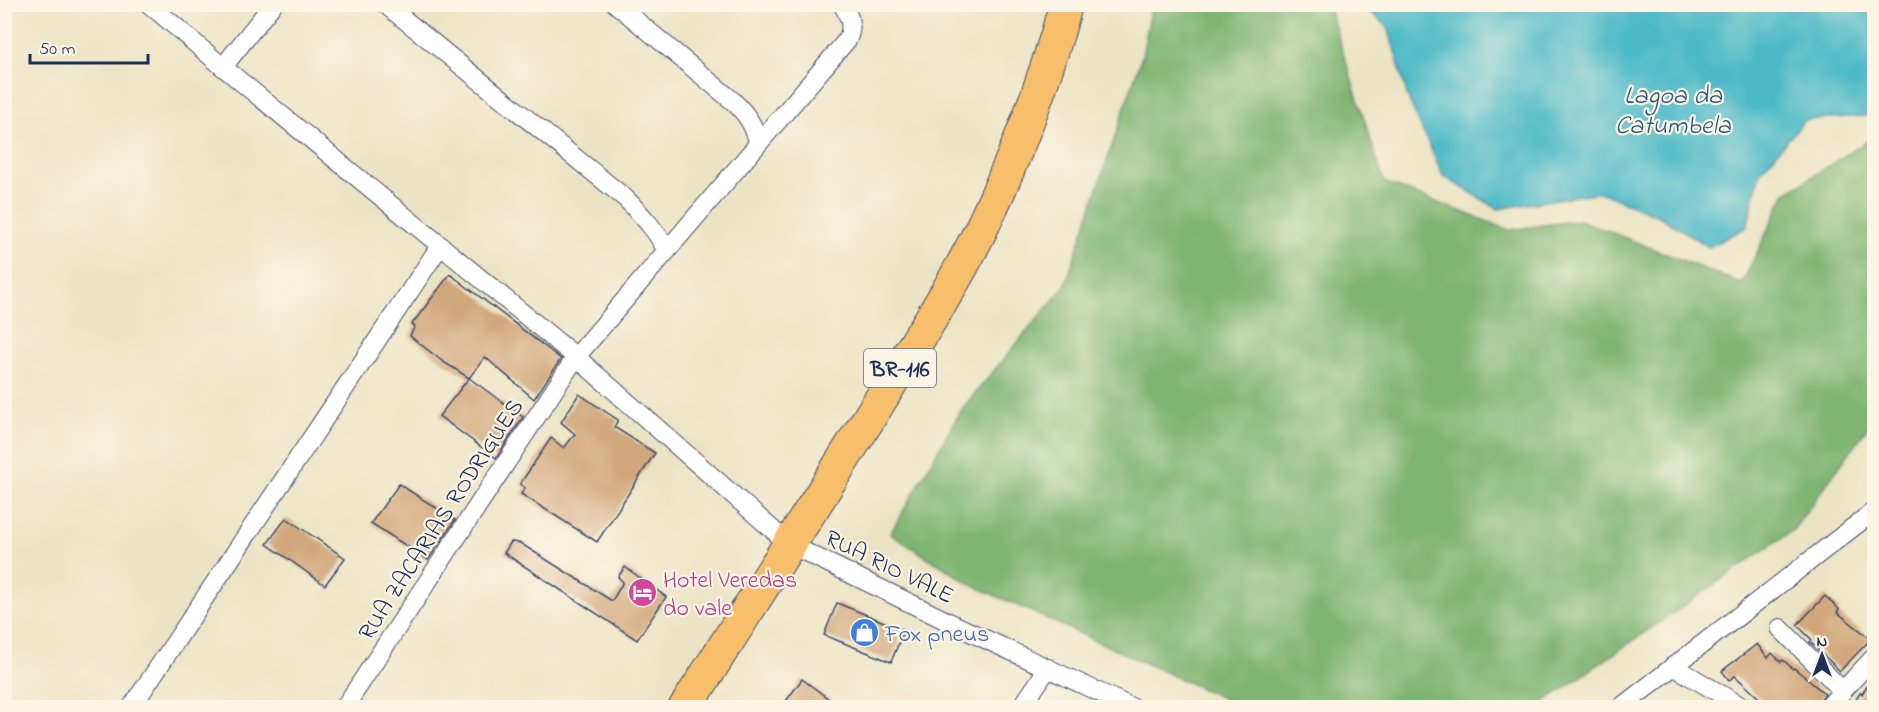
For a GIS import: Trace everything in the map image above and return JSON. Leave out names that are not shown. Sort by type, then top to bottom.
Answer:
[{"type":"highway","name":"BR-116","points":[[685,708],[938,307],[985,222],[1038,93],[1066,4]]},
{"type":"street","name":"RUA RIO VALE","points":[[149,4],[576,357],[789,544],[1133,708]]},
{"type":"street","points":[[223,67],[273,4]]},
{"type":"street","points":[[385,4],[624,198],[645,217],[657,232],[667,251]]},
{"type":"street","points":[[616,4],[734,102],[747,115],[754,127],[758,142]]},
{"type":"street","name":"RUA ZACARIAS RODRIGUES","points":[[344,708],[576,357],[846,40],[851,31],[850,21],[842,4]]},
{"type":"street","points":[[131,708],[440,246]]},
{"type":"street","points":[[1620,708],[1875,511]]},
{"type":"street","points":[[1780,628],[1843,690]]},
{"type":"street","points":[[1827,708],[1875,657]]},
{"type":"street","points":[[1673,666],[1744,708]]},
{"type":"street","points":[[1021,708],[1048,668]]},
{"type":"green space","points":[[1152,5],[1328,5],[1384,182],[1509,230],[1580,220],[1742,284],[1785,194],[1874,139],[1874,419],[1793,530],[1537,707],[1250,707],[1236,704],[972,585],[890,534],[962,409],[1065,286],[1142,56]]},
{"type":"water","name":"Lagoa da Catumbela","points":[[1362,5],[1866,5],[1874,14],[1874,112],[1864,116],[1805,120],[1760,172],[1747,227],[1709,247],[1659,216],[1600,192],[1498,209],[1443,176],[1408,98],[1388,27]]},
{"type":"building","points":[[450,274],[561,359],[534,399],[485,357],[469,378],[442,361],[410,336],[415,326],[412,324]]},
{"type":"building","points":[[469,378],[523,417],[496,458],[439,416]]},
{"type":"building","points":[[579,394],[618,420],[614,427],[655,453],[597,542],[521,494],[525,488],[520,484],[551,438],[564,448],[575,434],[561,422]]},
{"type":"building","points":[[399,484],[455,520],[428,560],[371,523]]},
{"type":"building","points":[[286,518],[345,558],[325,585],[267,544]]},
{"type":"building","name":"Hotel Veredas do vale","points":[[511,542],[520,543],[612,601],[623,582],[618,577],[625,567],[666,597],[637,640],[504,553]]},
{"type":"building","points":[[1825,596],[1839,609],[1837,612],[1871,639],[1840,671],[1810,642],[1812,640],[1797,625]]},
{"type":"building","name":"Fox pneus","points":[[837,603],[904,630],[891,662],[824,635]]},
{"type":"building","points":[[1757,644],[1768,658],[1772,653],[1825,694],[1813,708],[1770,708],[1735,676],[1729,680],[1722,671]]},
{"type":"building","points":[[1875,674],[1875,708],[1851,708],[1860,693],[1862,694]]},
{"type":"building","points":[[802,679],[841,708],[781,708]]},
{"type":"place","name":"Hotel Veredas do vale","points":[[642,593]]},
{"type":"place","name":"Fox pneus","points":[[864,633]]}]
